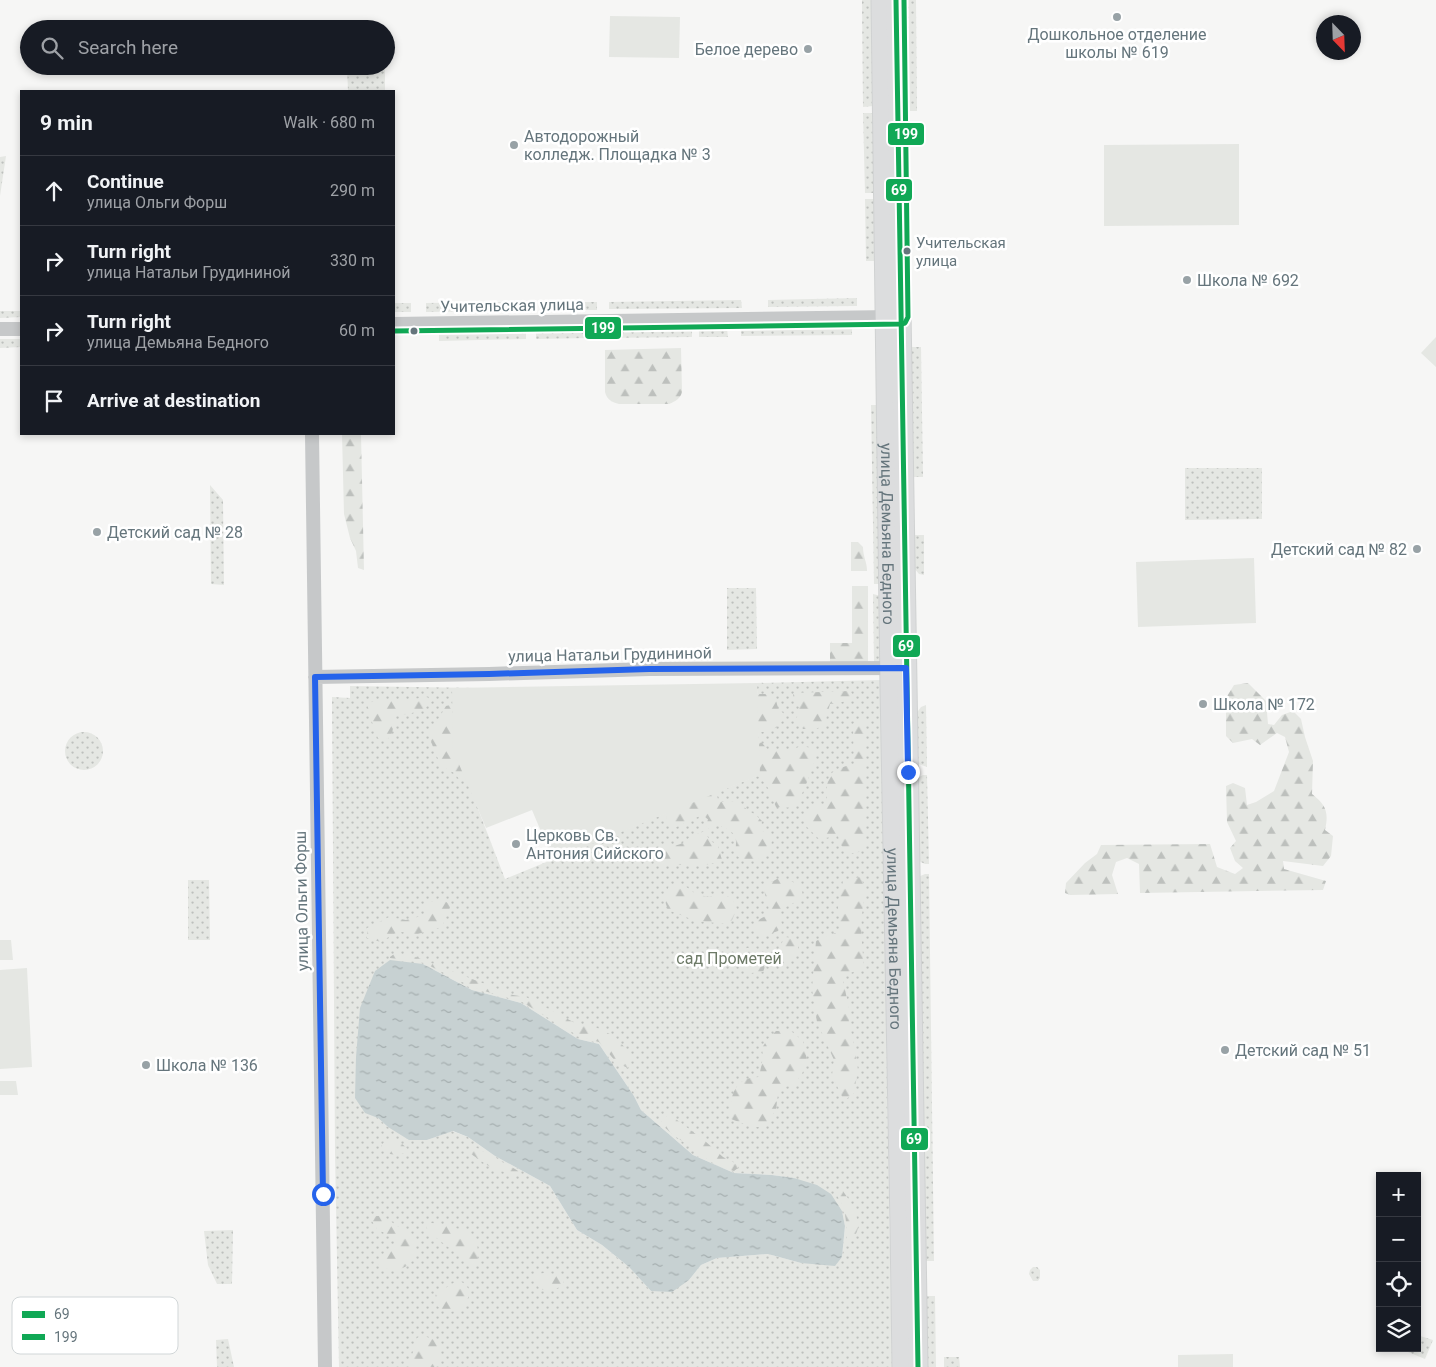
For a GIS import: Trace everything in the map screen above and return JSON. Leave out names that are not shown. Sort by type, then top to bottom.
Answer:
[{"type":"street","name":"улица Демьяна Бедного","points":[[881,0],[893,317],[898,668],[902,1367]]},
{"type":"street","name":"улица Демьяна Бедного","points":[[893,317],[896,0]]},
{"type":"street","name":"Учительская улица","points":[[395,324],[893,317]]},
{"type":"street","points":[[0,329],[20,329]]},
{"type":"street","name":"улица Ольги Форш","points":[[312,435],[325,1367]]},
{"type":"street","name":"улица Демьяна Бедного","points":[[898,668],[918,1367]]},
{"type":"street","name":"улица Натальи Грудининой","points":[[315,677],[649,669],[898,668]]},
{"type":"green space","points":[[862,0],[872,0],[873,106],[863,107]]},
{"type":"green space","points":[[905,0],[916,0],[917,111],[906,111]]},
{"type":"green space","points":[[610,16],[680,17],[679,58],[609,57]]},
{"type":"green space","points":[[347,75],[385,75],[385,90],[348,90]]},
{"type":"green space","points":[[863,113],[874,113],[875,193],[865,193]]},
{"type":"green space","points":[[1239,144],[1239,225],[1104,226],[1104,145]]},
{"type":"green space","points":[[6,156],[0,196],[0,157]]},
{"type":"green space","points":[[865,199],[875,199],[876,261],[866,261]]},
{"type":"green space","points":[[857,298],[857,306],[768,307],[768,300]]},
{"type":"green space","points":[[741,300],[742,308],[609,309],[609,302]]},
{"type":"green space","points":[[506,302],[506,311],[426,312],[426,303]]},
{"type":"green space","points":[[557,302],[597,302],[597,310],[557,310]]},
{"type":"green space","points":[[395,303],[411,303],[411,312],[395,312]]},
{"type":"green space","points":[[0,311],[20,311],[20,317],[0,318]]},
{"type":"green space","points":[[852,328],[852,335],[741,336],[741,329]]},
{"type":"green space","points":[[727,329],[728,337],[699,337],[699,330]]},
{"type":"green space","points":[[692,330],[692,337],[601,338],[601,331]]},
{"type":"green space","points":[[590,331],[590,338],[536,339],[536,332]]},
{"type":"green space","points":[[526,332],[526,339],[439,341],[439,333]]},
{"type":"green space","points":[[1436,337],[1436,367],[1421,353]]},
{"type":"green space","points":[[0,339],[20,339],[20,347],[0,348]]},
{"type":"green space","points":[[910,347],[921,347],[923,477],[912,477]]},
{"type":"green space","points":[[681,348],[682,392],[676,401],[669,404],[619,404],[608,399],[605,392],[605,350]]},
{"type":"green space","points":[[871,405],[878,405],[881,584],[874,584]]},
{"type":"green space","points":[[342,435],[361,435],[364,570],[358,568],[356,551],[350,538],[344,514]]},
{"type":"green space","points":[[1185,468],[1262,468],[1262,519],[1185,520]]},
{"type":"green space","points":[[210,485],[223,500],[224,585],[211,584]]},
{"type":"green space","points":[[913,535],[924,535],[924,575],[919,574],[913,567]]},
{"type":"green space","points":[[851,542],[858,542],[863,547],[867,571],[851,571]]},
{"type":"green space","points":[[1254,558],[1256,623],[1138,627],[1136,562]]},
{"type":"green space","points":[[852,586],[868,586],[868,662],[830,662],[830,643],[852,643]]},
{"type":"green space","points":[[727,588],[756,588],[757,649],[727,650]]},
{"type":"green space","points":[[873,594],[881,596],[882,662],[874,662]]},
{"type":"green space","name":"сад Прометей","points":[[880,680],[892,1367],[339,1367],[335,1153],[332,697],[350,698],[350,686],[478,688],[475,801],[505,879],[759,775],[757,683]],"holes":[[[423,964],[472,990],[521,1003],[578,1039],[599,1044],[634,1096],[641,1110],[693,1155],[734,1173],[794,1178],[842,1211],[845,1226],[842,1257],[801,1263],[768,1254],[717,1258],[701,1265],[689,1280],[651,1291],[629,1267],[602,1245],[577,1230],[550,1186],[495,1156],[468,1137],[452,1131],[427,1140],[388,1127],[378,1118]]]},
{"type":"green space","points":[[757,683],[760,775],[553,860],[532,810],[486,828],[453,750],[452,688]]},
{"type":"green space","points":[[1248,683],[1266,701],[1268,724],[1274,725],[1282,715],[1293,711],[1301,719],[1313,761],[1312,794],[1325,809],[1327,818],[1325,830],[1333,836],[1331,856],[1323,866],[1283,861],[1284,869],[1326,881],[1323,890],[1140,893],[1139,864],[1127,858],[1116,862],[1112,875],[1118,894],[1070,895],[1065,893],[1066,883],[1085,863],[1097,854],[1101,845],[1210,844],[1217,867],[1235,874],[1243,868],[1235,861],[1230,848],[1236,841],[1227,822],[1226,786],[1233,783],[1245,788],[1247,805],[1256,802],[1274,791],[1289,752],[1285,737],[1277,733],[1260,745],[1252,739],[1233,743],[1226,736],[1226,698],[1234,685]]},
{"type":"green space","points":[[850,691],[853,695],[851,698],[843,702],[830,704],[824,726],[815,729],[803,729],[795,720],[799,707],[793,698],[793,693]]},
{"type":"green space","points":[[711,694],[765,694],[775,696],[778,708],[785,715],[780,724],[774,729],[756,733]]},
{"type":"green space","points":[[427,697],[432,701],[422,711],[396,716],[392,733],[388,739],[378,738],[367,704],[376,700],[407,700]]},
{"type":"green space","points":[[450,705],[467,779],[461,781],[454,773],[442,766],[429,735],[446,706]]},
{"type":"green space","points":[[926,705],[927,767],[916,763],[915,715],[921,707]]},
{"type":"green space","points":[[862,716],[865,722],[864,850],[848,854],[841,845],[838,836],[819,839],[806,826],[804,814],[813,807],[827,803],[827,786],[833,772],[854,764],[853,724]]},
{"type":"green space","points":[[84,732],[98,737],[103,751],[98,765],[84,770],[70,765],[65,751],[70,737]]},
{"type":"green space","points":[[746,740],[762,743],[769,751],[791,751],[800,746],[813,748],[816,757],[804,790],[795,805],[776,807],[768,788],[760,777],[747,774]]},
{"type":"green space","points":[[927,775],[929,864],[917,860],[916,779]]},
{"type":"green space","points":[[726,786],[717,796],[719,802],[738,801],[762,821],[760,829],[771,837],[772,841],[767,855],[751,861],[740,858],[736,855],[736,839],[732,832],[713,824],[708,829],[707,836],[718,846],[722,860],[699,865],[656,864],[652,859],[654,851],[663,844],[677,845],[705,831],[708,819],[702,815],[672,829],[666,818],[667,808]]},
{"type":"green space","points":[[929,874],[934,1261],[923,1261],[918,877]]},
{"type":"green space","points":[[860,877],[865,891],[861,928],[864,968],[842,976],[849,1008],[849,1024],[858,1070],[854,1093],[844,1101],[832,1075],[834,1060],[817,1022],[812,989],[816,941],[841,931],[838,907],[843,881]]},
{"type":"green space","points":[[777,879],[791,881],[798,885],[801,888],[803,898],[782,909],[779,917],[782,924],[778,931],[769,934],[759,934],[753,926],[769,914],[764,886]]},
{"type":"green space","points":[[188,880],[209,880],[210,940],[188,940]]},
{"type":"green space","points":[[669,886],[685,886],[696,894],[708,897],[721,894],[732,898],[737,909],[732,920],[727,924],[696,921],[668,910],[664,898]]},
{"type":"green space","points":[[440,898],[451,905],[442,927],[411,936],[400,932],[381,942],[367,938],[367,928],[389,917],[406,920],[425,915],[426,904]]},
{"type":"green space","points":[[785,937],[793,938],[798,943],[798,952],[793,960],[786,963],[778,950]]},
{"type":"green space","points":[[0,940],[11,940],[13,960],[0,960]]},
{"type":"green space","points":[[754,947],[765,953],[767,961],[763,972],[751,973],[737,963],[741,949]]},
{"type":"green space","points":[[394,954],[408,954],[513,995],[526,997],[577,1024],[595,1027],[614,1036],[629,1052],[631,1063],[628,1068],[617,1063],[599,1042],[580,1037],[522,1002],[474,988],[424,963],[390,958]]},
{"type":"green space","points":[[27,968],[32,1067],[0,1069],[0,970]]},
{"type":"green space","points":[[776,1031],[791,1031],[803,1041],[807,1060],[802,1074],[793,1085],[784,1087],[778,1093],[776,1110],[763,1127],[752,1127],[731,1119],[732,1096],[739,1084],[744,1080],[759,1077],[763,1057],[762,1048]]},
{"type":"green space","points":[[0,1081],[16,1081],[18,1095],[0,1095]]},
{"type":"green space","points":[[669,1114],[723,1157],[739,1165],[738,1168],[734,1171],[717,1166],[672,1134],[660,1123]]},
{"type":"green space","points":[[386,1140],[401,1143],[408,1150],[407,1153],[389,1154],[381,1146]]},
{"type":"green space","points":[[475,1147],[515,1169],[519,1174],[516,1176],[490,1167],[471,1154],[471,1149]]},
{"type":"green space","points":[[841,1189],[850,1202],[857,1218],[858,1228],[853,1240],[847,1240],[844,1211],[836,1194]]},
{"type":"green space","points":[[383,1216],[416,1239],[414,1257],[406,1267],[390,1270],[377,1263],[383,1254],[392,1250],[396,1243],[392,1237],[377,1229],[370,1218]]},
{"type":"green space","points":[[429,1223],[453,1227],[471,1235],[477,1244],[477,1266],[470,1264],[430,1233],[426,1227]]},
{"type":"green space","points":[[233,1230],[232,1284],[217,1284],[208,1265],[204,1231]]},
{"type":"green space","points":[[1033,1267],[1037,1267],[1040,1270],[1038,1281],[1033,1281],[1029,1274]]},
{"type":"green space","points":[[543,1273],[555,1274],[562,1278],[565,1286],[546,1291],[539,1288],[534,1277]]},
{"type":"green space","points":[[458,1280],[465,1284],[470,1291],[467,1301],[461,1310],[449,1311],[436,1305],[434,1301],[436,1294]]},
{"type":"green space","points":[[924,1296],[935,1296],[936,1367],[925,1367]]},
{"type":"green space","points":[[422,1335],[437,1341],[441,1345],[440,1358],[435,1367],[410,1367],[410,1359],[416,1346],[417,1338]]},
{"type":"green space","points":[[1421,1336],[1433,1340],[1425,1359],[1408,1352],[1421,1352]]},
{"type":"green space","points":[[228,1339],[234,1367],[217,1367],[216,1340]]},
{"type":"green space","points":[[1233,1354],[1233,1367],[1178,1367],[1178,1355]]},
{"type":"green space","points":[[944,1357],[959,1357],[960,1367],[944,1367]]},
{"type":"water","points":[[390,960],[423,964],[472,990],[521,1003],[578,1039],[599,1044],[634,1096],[641,1110],[693,1155],[734,1173],[794,1178],[817,1185],[831,1194],[842,1211],[845,1226],[842,1257],[835,1266],[801,1263],[768,1254],[717,1258],[701,1265],[689,1280],[672,1292],[651,1291],[629,1267],[602,1245],[577,1230],[550,1186],[495,1156],[468,1137],[453,1131],[427,1140],[409,1140],[388,1127],[378,1118],[365,1113],[355,1098],[360,1008],[375,971]]},
{"type":"transit line","name":"69","points":[[896,0],[918,1367]]},
{"type":"transit line","name":"199","points":[[395,331],[905,323],[908,317],[904,0]]},
{"type":"place","name":"Дошкольное отделение школы № 619","points":[[1117,17]]},
{"type":"place","name":"Белое дерево","points":[[808,49]]},
{"type":"place","name":"Автодорожный колледж. Площадка № 3","points":[[514,145]]},
{"type":"place","name":"Учительская улица","points":[[907,251]]},
{"type":"place","name":"Школа № 692","points":[[1187,280]]},
{"type":"place","name":"Детский сад № 28","points":[[97,532]]},
{"type":"place","name":"Детский сад № 82","points":[[1417,549]]},
{"type":"place","name":"Школа № 172","points":[[1203,704]]},
{"type":"place","name":"Церковь Св. Антония Сийского","points":[[516,844]]},
{"type":"place","name":"Детский сад № 51","points":[[1225,1050]]},
{"type":"place","name":"Школа № 136","points":[[146,1065]]},
{"type":"route","points":[[323,1194],[315,677],[649,669],[906,668],[908,772]]}]
